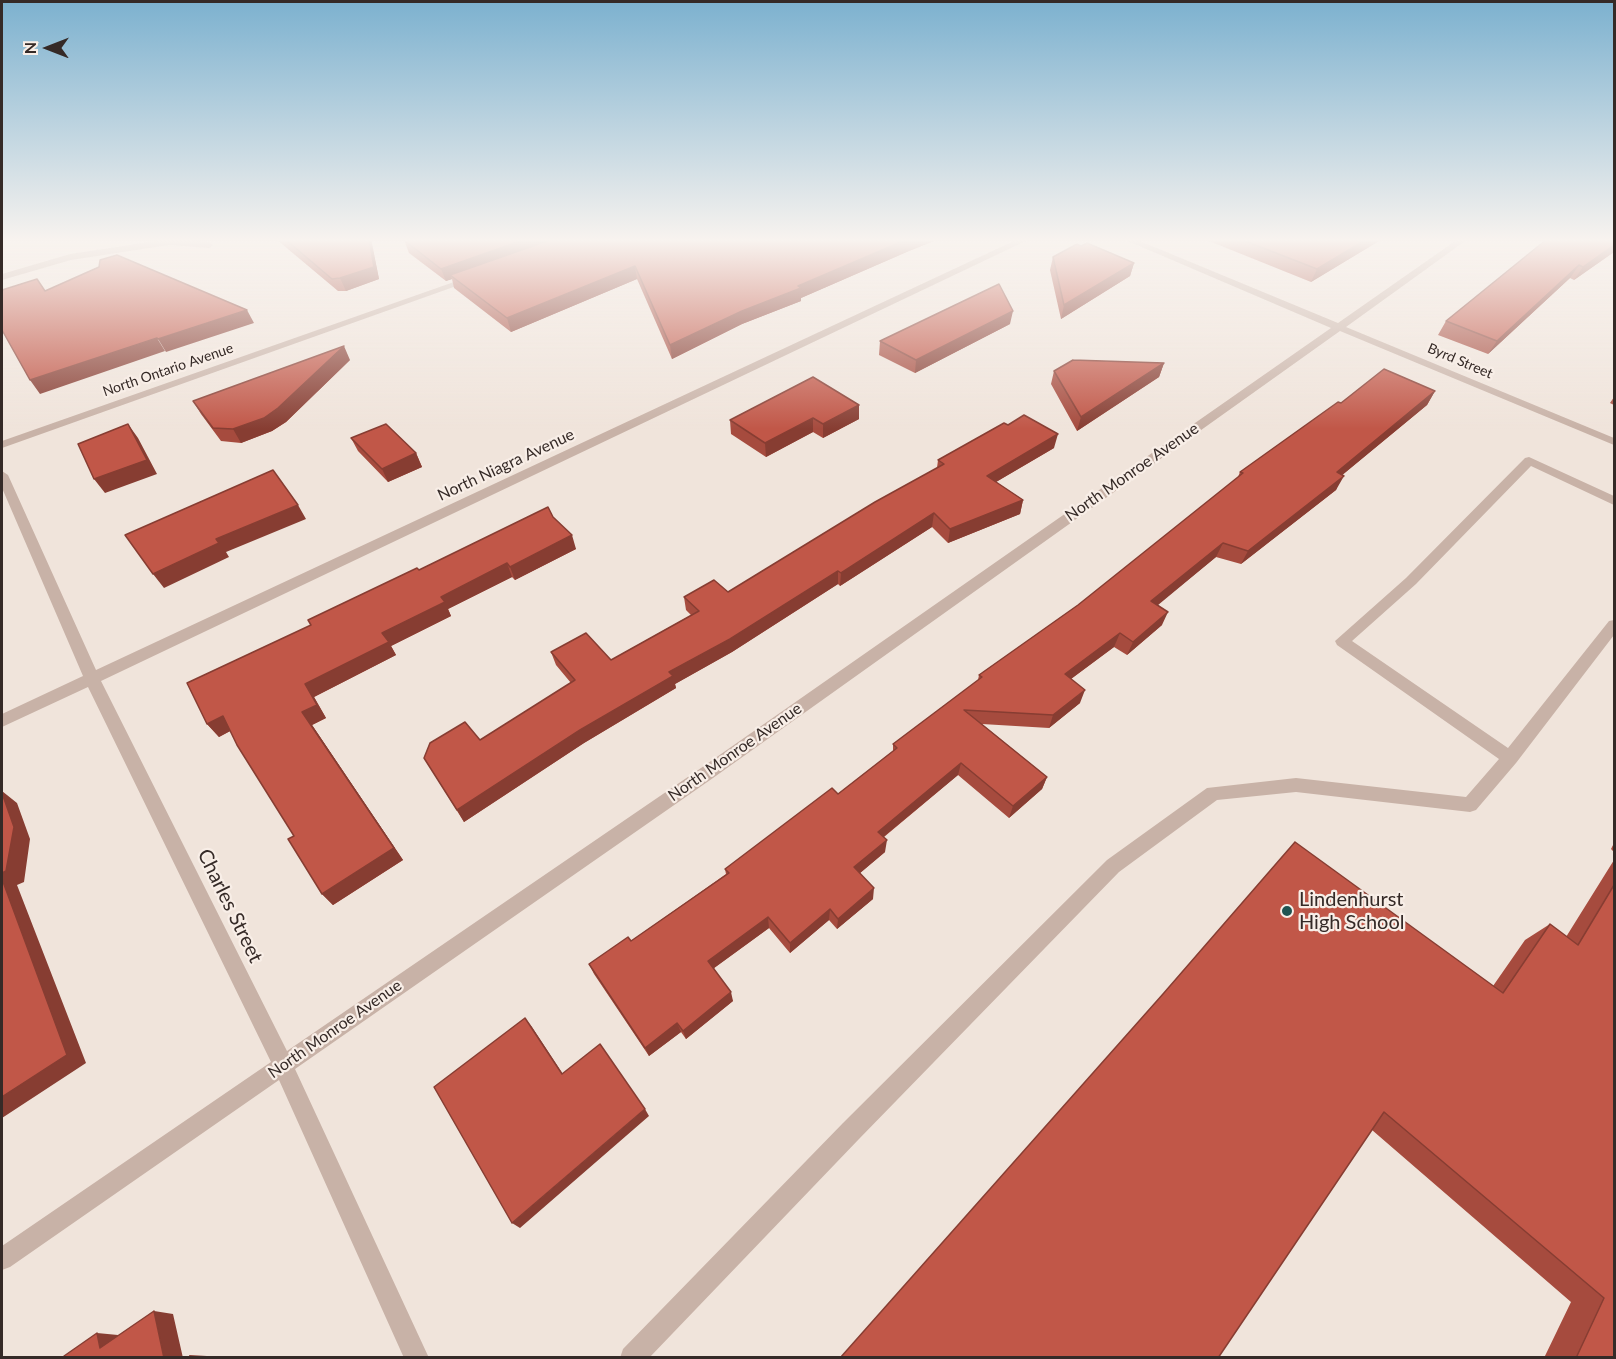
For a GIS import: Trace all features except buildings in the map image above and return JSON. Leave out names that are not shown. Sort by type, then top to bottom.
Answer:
[{"type":"street","name":"North Ontario Avenue","points":[[2,445],[403,302]]},
{"type":"street","name":"North Niagra Avenue","points":[[2,721],[891,302]]},
{"type":"street","name":"Byrd Street","points":[[1281,302],[1614,441]]},
{"type":"street","name":"North Monroe Avenue","points":[[2,1259],[707,773],[1372,302]]},
{"type":"street","points":[[1510,758],[1342,641],[1411,581],[1529,461],[1614,501]]},
{"type":"street","name":"Charles Street","points":[[2,475],[92,679],[283,1065],[417,1358]]},
{"type":"street","points":[[632,1358],[1113,866],[1213,793],[1296,785],[1470,804],[1510,758],[1614,625]]},
{"type":"place","name":"Lindenhurst High School","points":[[1287,911]]}]
